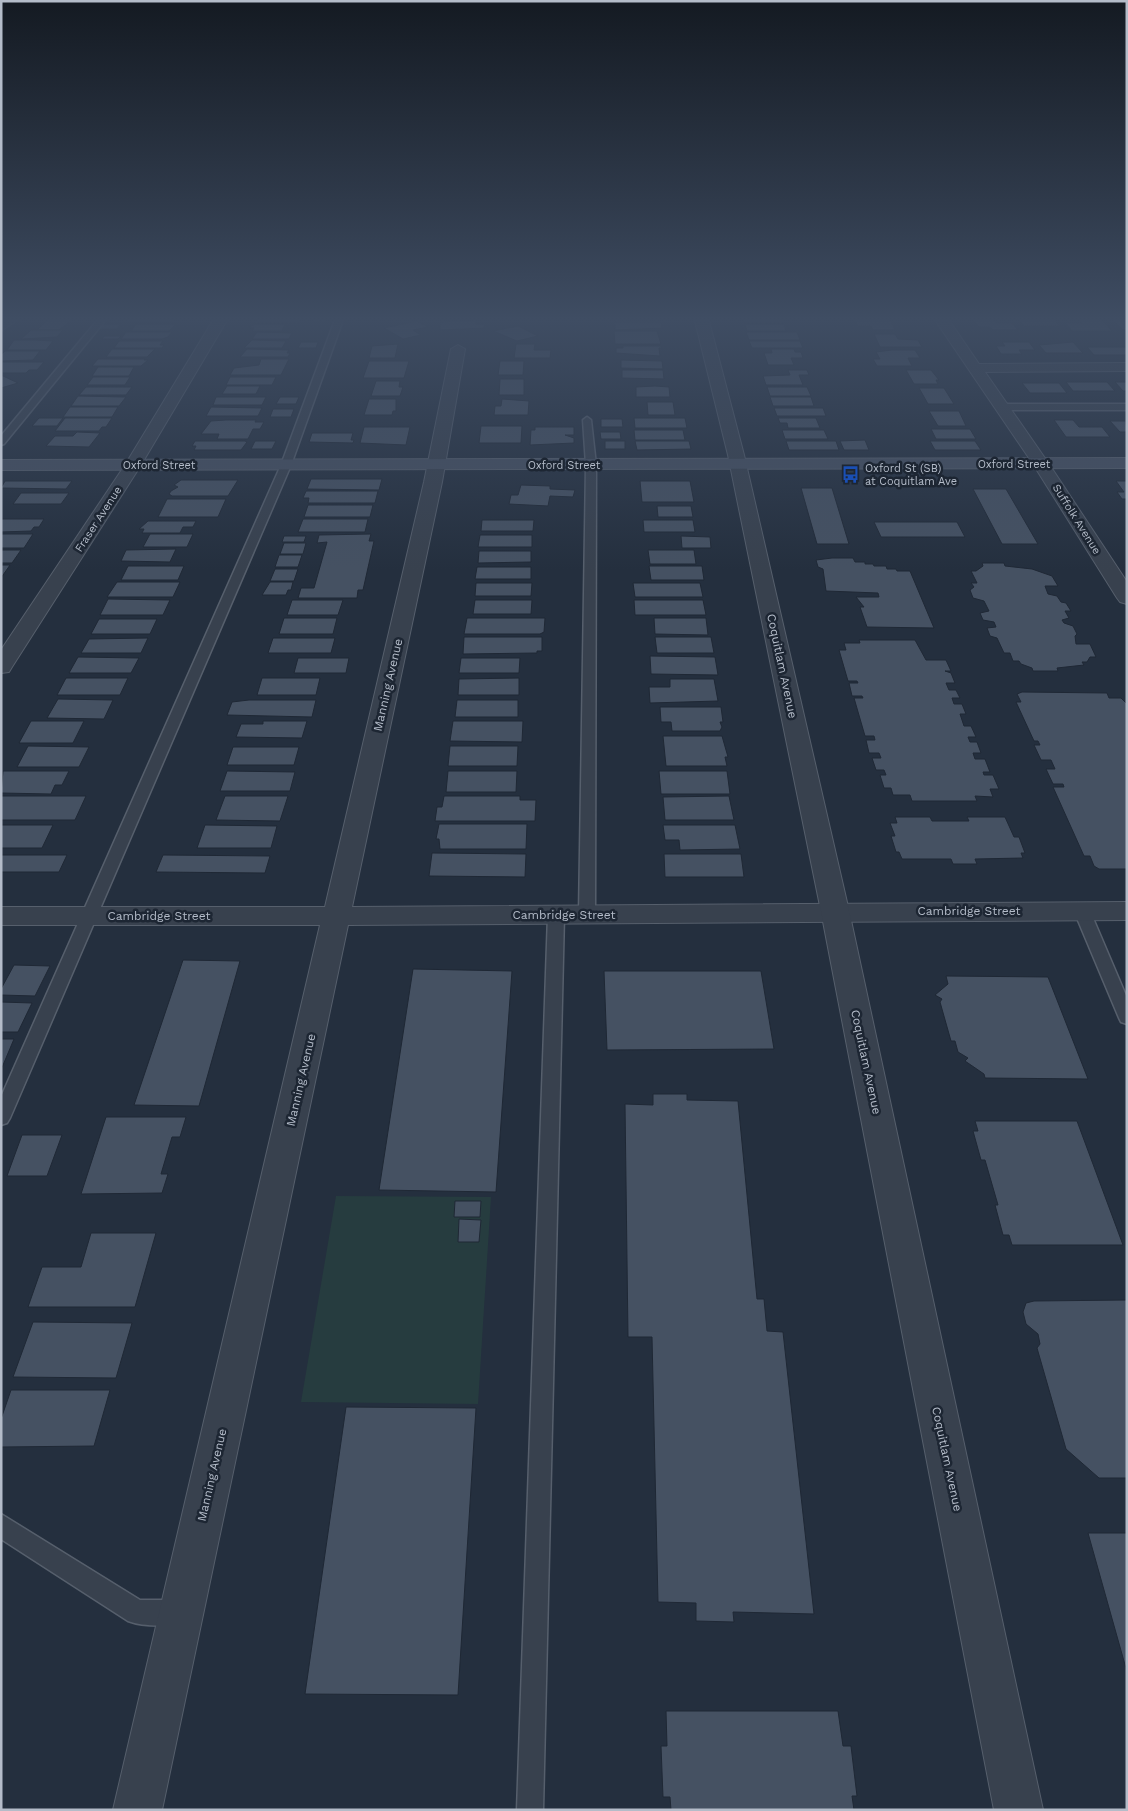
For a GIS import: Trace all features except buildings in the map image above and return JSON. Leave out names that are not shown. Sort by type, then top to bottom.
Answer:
[{"type":"main road","name":"Oxford Street","points":[[1,465],[1127,463]]},
{"type":"street","name":"Fraser Avenue","points":[[1,667],[133,465],[171,402]]},
{"type":"street","name":"Manning Avenue","points":[[137,1810],[437,465],[448,402]]},
{"type":"street","name":"Coquitlam Avenue","points":[[723,402],[739,465],[835,911],[1019,1810]]},
{"type":"street","name":"Suffolk Avenue","points":[[998,402],[1127,598]]},
{"type":"street","name":"Cambridge Street","points":[[1,916],[587,915],[835,911],[1127,911]]},
{"type":"lane","points":[[1,442],[34,402]]},
{"type":"lane","points":[[1,1118],[286,465],[309,402]]},
{"type":"lane","points":[[1002,407],[1127,407]]},
{"type":"lane","points":[[587,420],[591,465],[587,915]]},
{"type":"lane","points":[[1082,911],[1127,1018]]},
{"type":"lane","points":[[530,1810],[556,914]]},
{"type":"lane","points":[[1,1525],[137,1612],[182,1612]]},
{"type":"green space","points":[[336,1196],[491,1197],[478,1404],[301,1402]]},
{"type":"place","name":"Oxford St (SB) at Coquitlam Ave","points":[[851,474]]}]
